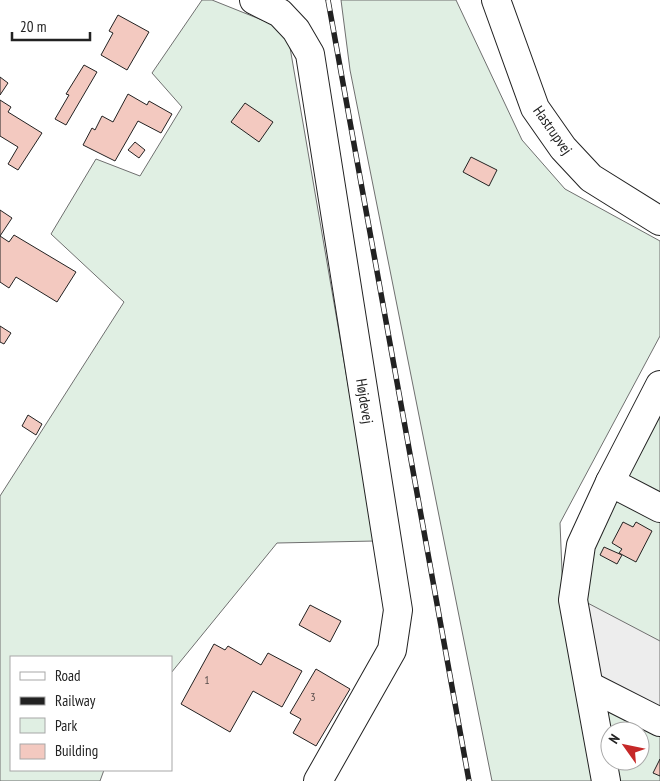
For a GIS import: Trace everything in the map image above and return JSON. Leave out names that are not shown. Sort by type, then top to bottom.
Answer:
[{"type":"street","name":"Højdevej","points":[[254,0],[280,13],[296,30],[310,54],[398,610],[392,650],[318,781]]},
{"type":"street","name":"Hastrupvej","points":[[496,0],[535,108],[563,148],[591,178],[660,221]]},
{"type":"street","points":[[606,781],[573,600],[580,545],[660,385]]},
{"type":"street","points":[[610,482],[660,508]]},
{"type":"street","points":[[589,686],[660,722]]},
{"type":"green space","points":[[202,0],[212,0],[287,30],[375,541],[277,543],[172,672],[172,656],[10,656],[10,771],[104,771],[100,781],[0,781],[0,496],[124,302],[51,234],[96,159],[140,176],[182,107],[152,73]]},
{"type":"green space","points":[[341,0],[456,0],[522,140],[565,189],[660,241],[660,336],[560,523],[563,595],[660,399],[660,781],[492,781],[350,70]]},
{"type":"shaded area","points":[[580,599],[660,641],[660,711],[593,679]]},
{"type":"building","points":[[118,15],[149,32],[127,70],[101,55],[113,33],[109,31]]},
{"type":"building","points":[[84,65],[97,72],[66,125],[55,119],[69,95],[66,94]]},
{"type":"building","points":[[0,77],[8,83],[0,95]]},
{"type":"building","points":[[128,94],[147,105],[149,101],[172,114],[161,133],[138,121],[115,161],[83,145],[92,128],[95,130],[102,116],[113,122]]},
{"type":"building","points":[[0,100],[11,107],[8,112],[42,133],[18,170],[8,164],[18,147],[0,136]]},
{"type":"building","points":[[245,103],[273,122],[259,142],[231,122]]},
{"type":"building","points":[[135,142],[145,150],[139,158],[128,150]]},
{"type":"building","points":[[471,157],[497,170],[489,186],[463,172]]},
{"type":"building","points":[[0,210],[12,218],[0,236]]},
{"type":"building","points":[[14,235],[76,272],[57,302],[16,277],[9,288],[0,282],[0,236],[9,242]]},
{"type":"building","points":[[0,326],[11,333],[4,344],[0,342]]},
{"type":"building","points":[[28,415],[42,424],[36,435],[22,426]]},
{"type":"building","points":[[623,522],[633,527],[636,522],[652,531],[636,562],[619,553],[622,549],[612,543]]},
{"type":"building","points":[[604,547],[622,555],[617,564],[600,555]]},
{"type":"building","points":[[310,605],[341,621],[330,642],[299,625]]},
{"type":"building","points":[[214,644],[225,650],[228,646],[261,665],[268,653],[302,671],[282,707],[253,691],[230,732],[181,704]]},
{"type":"building","points":[[316,669],[350,689],[316,746],[293,733],[301,719],[290,713]]},
{"type":"building","points":[[660,759],[660,776],[653,773]]},
{"type":"railway","points":[[328,0],[469,781]]}]
